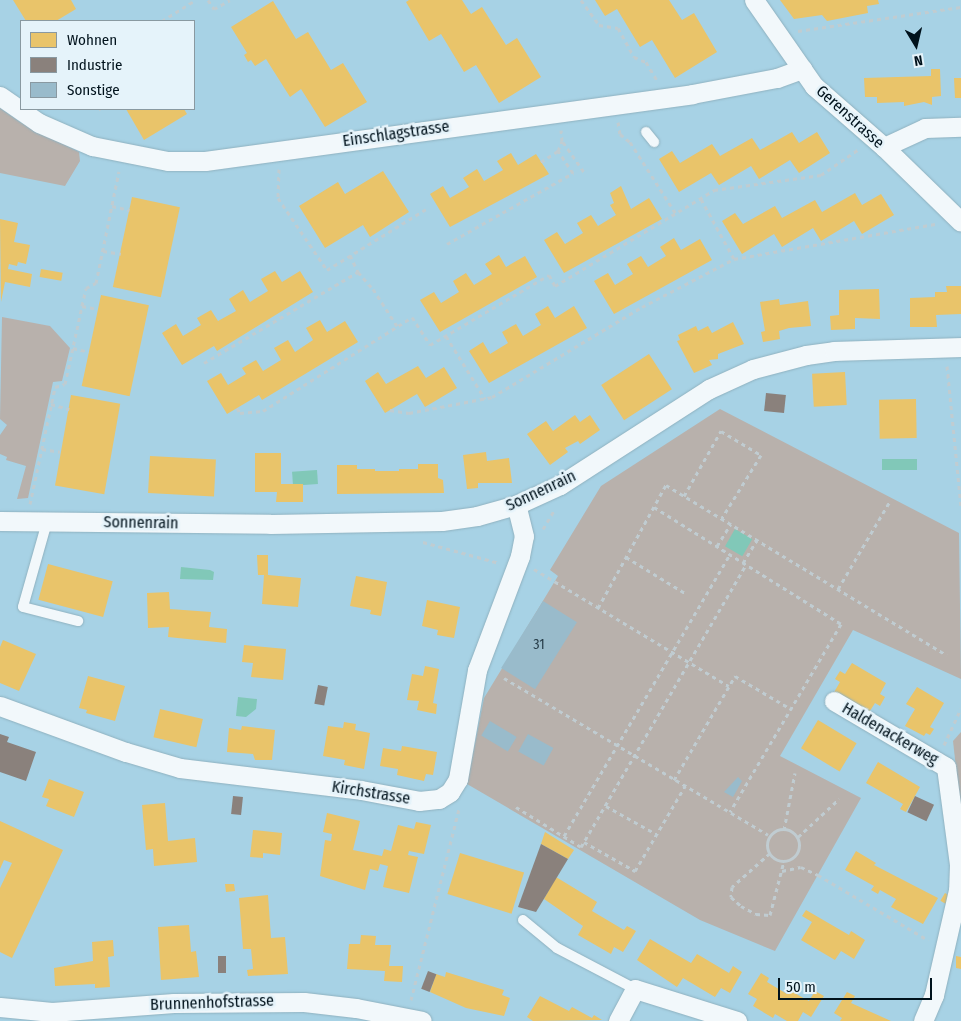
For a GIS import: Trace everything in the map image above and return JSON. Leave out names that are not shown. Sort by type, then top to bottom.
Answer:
[{"type":"street","name":"Gerenstrasse","points":[[754,0],[814,86],[879,143],[960,221]]},
{"type":"street","name":"Einschlagstrasse","points":[[22,110],[62,136],[123,153],[168,161],[205,160],[668,97],[777,78],[802,69]]},
{"type":"street","name":"Einschlagstrasse","points":[[0,96],[20,109]]},
{"type":"street","points":[[879,143],[925,128],[961,128]]},
{"type":"street","name":"Sonnenrain","points":[[0,521],[270,524],[414,522],[477,516],[516,505],[560,485],[709,389],[753,369],[806,354],[953,347]]},
{"type":"street","name":"Kirchstrasse","points":[[0,706],[126,752],[180,768],[433,801],[450,792],[458,779],[477,670],[518,564],[524,536],[516,505]]},
{"type":"street","name":"Haldenackerweg","points":[[834,701],[946,767],[959,878],[945,950],[931,1004],[923,1021]]},
{"type":"street","points":[[618,1021],[635,989],[737,1021]]},
{"type":"street","name":"Brunnenhofstrasse","points":[[0,1007],[52,1012],[174,1003],[304,1002],[414,1019]]},
{"type":"lane","points":[[646,132],[654,142]]},
{"type":"lane","points":[[48,522],[23,607],[78,621]]},
{"type":"lane","points":[[523,920],[557,948],[635,989]]},
{"type":"path","points":[[164,20],[195,0]]},
{"type":"path","points":[[208,0],[214,10],[230,0]]},
{"type":"path","points":[[581,0],[599,26],[618,28],[634,57],[646,62],[668,97]]},
{"type":"path","points":[[778,34],[961,7]]},
{"type":"path","points":[[616,104],[620,134],[630,142],[676,214]]},
{"type":"path","points":[[541,162],[558,151],[562,141],[559,112]]},
{"type":"path","points":[[562,141],[584,172]]},
{"type":"path","points":[[237,408],[240,413],[264,411],[412,317],[430,345],[549,275],[555,286],[714,190],[821,175],[879,143]]},
{"type":"path","points":[[280,150],[278,198],[327,270],[426,209]]},
{"type":"path","points":[[447,244],[573,173],[558,151]]},
{"type":"path","points":[[27,522],[55,387],[65,384],[86,288],[96,283],[123,153]]},
{"type":"path","points":[[700,199],[734,259]]},
{"type":"path","points":[[112,206],[130,210]]},
{"type":"path","points":[[390,410],[409,412],[485,398],[642,307],[734,259],[960,221]]},
{"type":"path","points":[[103,251],[120,254]]},
{"type":"path","points":[[350,255],[358,272],[373,289],[397,326]]},
{"type":"path","points":[[204,363],[358,272]]},
{"type":"path","points":[[82,306],[98,309]]},
{"type":"path","points":[[446,336],[485,398]]},
{"type":"path","points":[[953,347],[961,506]]},
{"type":"path","points":[[73,348],[89,352]]},
{"type":"path","points":[[51,404],[69,408]]},
{"type":"path","points":[[684,496],[721,432],[761,454],[722,518]]},
{"type":"path","points":[[42,449],[60,452]]},
{"type":"path","points":[[598,608],[666,485],[947,655]]},
{"type":"path","points":[[838,589],[890,501]]},
{"type":"path","points":[[539,534],[558,504]]},
{"type":"path","points":[[654,507],[840,624],[730,812]]},
{"type":"path","points":[[414,522],[422,542],[518,564],[598,608],[730,686]]},
{"type":"path","points":[[717,546],[731,524]]},
{"type":"path","points":[[516,807],[581,847],[690,663],[757,540]]},
{"type":"path","points":[[564,836],[730,554]]},
{"type":"path","points":[[626,557],[685,593]]},
{"type":"path","points":[[674,780],[736,676],[791,708]]},
{"type":"path","points":[[504,678],[768,835],[784,830],[798,837]]},
{"type":"path","name":"Haldenackerweg","points":[[946,767],[945,741],[961,709]]},
{"type":"path","points":[[784,830],[795,773]]},
{"type":"path","points":[[584,842],[635,871],[685,786]]},
{"type":"path","points":[[798,837],[839,800]]},
{"type":"path","points":[[414,1019],[459,806]]},
{"type":"path","points":[[606,806],[656,834]]},
{"type":"path","points":[[768,835],[766,846],[770,853],[784,861],[792,859],[800,852],[798,837]]},
{"type":"path","points":[[770,853],[732,887],[731,897],[750,911],[769,916],[784,861]]},
{"type":"path","points":[[782,871],[801,867],[818,875],[945,950]]},
{"type":"shaded area","points":[[0,108],[20,122],[79,152],[80,161],[65,186],[0,173]]},
{"type":"shaded area","points":[[2,317],[50,326],[70,348],[62,381],[53,382],[28,498],[17,499],[26,466],[6,460],[7,457],[0,454],[0,435],[7,425],[0,419]]},
{"type":"shaded area","points":[[720,409],[959,533],[961,679],[853,630],[780,756],[861,798],[775,951],[700,920],[467,784],[484,698],[558,576],[550,570],[601,486]]},
{"type":"shaded area","points":[[882,459],[917,459],[917,470],[882,470]]},
{"type":"shaded area","points":[[317,470],[318,484],[293,486],[292,472]]},
{"type":"shaded area","points":[[735,529],[752,539],[742,556],[725,546]]},
{"type":"shaded area","points":[[181,567],[210,570],[214,572],[213,580],[180,579]]},
{"type":"shaded area","points":[[238,697],[257,699],[256,709],[246,717],[236,716]]},
{"type":"shaded area","points":[[961,732],[961,813],[953,741]]},
{"type":"building: Wohnen","points":[[13,0],[71,0],[76,9],[58,20],[25,20]]},
{"type":"building: Wohnen","points":[[409,0],[462,0],[471,14],[482,7],[506,45],[517,38],[541,77],[499,103],[476,65],[464,72],[441,34],[429,41],[406,2]]},
{"type":"building: Wohnen","points":[[595,0],[669,0],[682,20],[694,13],[717,52],[675,78],[652,40],[640,47],[617,9],[605,16]]},
{"type":"building: Wohnen","points":[[780,0],[878,0],[879,4],[867,6],[868,13],[827,21],[822,15],[794,19]]},
{"type":"building: Wohnen","points":[[273,1],[296,39],[308,32],[331,70],[343,63],[367,102],[325,127],[301,89],[290,97],[266,59],[255,66],[251,60],[248,62],[244,55],[247,53],[231,27]]},
{"type":"building: Wohnen","points":[[931,69],[940,69],[941,96],[932,97],[932,105],[924,102],[904,106],[904,102],[877,103],[877,97],[865,97],[864,78],[931,76]]},
{"type":"building: Wohnen","points":[[954,78],[961,78],[961,98],[955,98]]},
{"type":"building: Wohnen","points":[[127,110],[185,110],[187,114],[144,140]]},
{"type":"building: Wohnen","points":[[792,132],[799,143],[817,132],[830,153],[799,173],[790,160],[759,179],[751,166],[719,185],[711,173],[679,192],[659,159],[672,151],[680,163],[712,144],[720,156],[752,138],[760,150]]},
{"type":"building: Wohnen","points":[[511,153],[518,165],[536,154],[549,174],[450,227],[430,194],[443,186],[450,198],[469,187],[463,178],[477,169],[484,181],[503,170],[497,161]]},
{"type":"building: Wohnen","points":[[383,171],[409,212],[370,237],[363,225],[325,248],[299,206],[338,182],[345,194]]},
{"type":"building: Wohnen","points":[[621,186],[631,209],[649,198],[662,219],[564,273],[544,240],[557,232],[565,244],[583,233],[577,223],[591,215],[598,226],[616,215],[610,205],[614,203],[610,193]]},
{"type":"building: Wohnen","points":[[855,193],[862,205],[881,194],[894,215],[862,234],[854,221],[821,241],[813,228],[782,247],[774,234],[742,254],[722,221],[735,213],[743,224],[775,206],[782,218],[815,200],[822,212]]},
{"type":"building: Wohnen","points":[[132,197],[180,207],[161,297],[113,287]]},
{"type":"building: Wohnen","points":[[0,219],[18,223],[14,242],[30,245],[26,264],[18,262],[17,266],[9,264],[8,269],[32,274],[30,287],[5,282],[1,302]]},
{"type":"building: Wohnen","points":[[674,238],[681,250],[700,239],[712,260],[614,314],[594,281],[608,273],[615,285],[633,274],[627,264],[641,256],[648,267],[666,256],[660,247]]},
{"type":"building: Wohnen","points":[[499,255],[506,267],[525,256],[537,277],[440,332],[420,300],[434,292],[441,303],[459,292],[453,281],[466,273],[474,285],[492,274],[485,264]]},
{"type":"building: Wohnen","points":[[41,269],[63,273],[61,281],[40,277]]},
{"type":"building: Wohnen","points":[[275,271],[282,282],[300,271],[313,292],[217,351],[214,346],[182,365],[162,333],[176,324],[183,336],[201,325],[197,318],[211,310],[218,321],[236,311],[229,299],[243,290],[250,302],[268,291],[261,279]]},
{"type":"building: Wohnen","points":[[946,286],[961,286],[961,314],[936,315],[937,327],[910,327],[910,298],[935,297],[935,292],[947,292]]},
{"type":"building: Wohnen","points":[[879,289],[880,319],[855,318],[855,329],[831,330],[830,316],[839,315],[839,290]]},
{"type":"building: Wohnen","points":[[101,295],[149,305],[130,396],[82,386]]},
{"type":"building: Wohnen","points":[[779,299],[780,305],[808,301],[811,326],[779,331],[780,339],[763,342],[761,332],[765,331],[760,302]]},
{"type":"building: Wohnen","points":[[548,306],[555,318],[574,306],[587,328],[489,383],[469,351],[483,342],[490,354],[508,343],[502,332],[516,324],[523,336],[541,325],[535,314]]},
{"type":"building: Wohnen","points":[[320,320],[327,332],[345,321],[358,342],[262,400],[259,395],[227,414],[207,381],[221,373],[228,385],[246,374],[242,368],[256,360],[263,371],[281,360],[274,348],[288,340],[295,352],[313,340],[306,328]]},
{"type":"building: Wohnen","points":[[733,322],[744,344],[718,354],[718,359],[709,360],[712,365],[694,373],[677,341],[680,340],[678,335],[696,326],[698,331],[708,326],[712,333]]},
{"type":"building: Wohnen","points":[[649,354],[672,389],[624,420],[601,385]]},
{"type":"building: Wohnen","points":[[418,366],[426,378],[444,367],[457,388],[425,407],[417,394],[385,413],[365,381],[378,372],[386,384]]},
{"type":"building: Wohnen","points":[[845,372],[847,405],[814,407],[812,374]]},
{"type":"building: Wohnen","points":[[71,395],[120,404],[104,494],[55,486]]},
{"type":"building: Wohnen","points":[[916,399],[917,438],[880,439],[879,400]]},
{"type":"building: Wohnen","points":[[575,415],[580,422],[590,415],[600,430],[580,444],[578,441],[565,448],[568,452],[550,465],[527,434],[546,421],[553,431]]},
{"type":"building: Wohnen","points":[[486,452],[487,461],[509,458],[512,483],[478,483],[478,488],[467,489],[463,455]]},
{"type":"building: Wohnen","points":[[255,453],[281,453],[281,484],[303,484],[303,502],[276,502],[277,492],[255,492]]},
{"type":"building: Wohnen","points":[[150,456],[216,459],[214,496],[148,493]]},
{"type":"building: Wohnen","points":[[418,464],[438,464],[438,478],[443,480],[444,493],[337,494],[337,465],[357,465],[357,469],[375,469],[375,471],[399,471],[399,469],[418,469]]},
{"type":"building: Wohnen","points":[[257,555],[268,555],[268,575],[301,578],[298,607],[262,604],[264,575],[258,575]]},
{"type":"building: Wohnen","points":[[48,564],[113,581],[103,617],[38,600]]},
{"type":"building: Wohnen","points":[[356,576],[387,582],[381,616],[370,614],[371,610],[350,606]]},
{"type":"building: Wohnen","points":[[169,592],[170,609],[211,612],[209,627],[227,629],[226,643],[168,637],[169,627],[148,628],[147,593]]},
{"type":"building: Wohnen","points":[[427,600],[460,607],[454,638],[437,635],[438,630],[422,626]]},
{"type":"building: Wohnen","points":[[3,640],[36,654],[19,691],[0,683],[0,647]]},
{"type":"building: Wohnen","points":[[244,645],[286,649],[283,680],[251,677],[253,663],[242,662]]},
{"type":"building: Wohnen","points":[[852,663],[886,683],[880,694],[885,697],[880,706],[875,703],[868,714],[833,694],[840,682],[835,679],[840,671],[845,674]]},
{"type":"building: Wohnen","points":[[425,666],[439,669],[433,703],[437,704],[436,714],[417,710],[419,701],[407,700],[412,674],[423,676]]},
{"type":"building: Wohnen","points":[[88,676],[125,686],[115,721],[86,713],[87,710],[79,708]]},
{"type":"building: Wohnen","points":[[917,687],[944,703],[930,727],[934,729],[930,735],[926,733],[924,736],[905,726],[915,709],[906,704]]},
{"type":"building: Wohnen","points":[[160,709],[203,719],[196,747],[153,737]]},
{"type":"building: Wohnen","points":[[818,720],[857,743],[840,771],[801,748]]},
{"type":"building: Wohnen","points":[[344,722],[356,724],[355,730],[370,733],[364,769],[344,765],[345,760],[323,756],[328,726],[343,728]]},
{"type":"building: Wohnen","points":[[242,726],[275,730],[272,760],[255,760],[253,754],[227,752],[229,728],[241,730]]},
{"type":"building: Wohnen","points":[[402,746],[437,752],[433,775],[426,774],[424,781],[397,775],[398,769],[380,766],[383,748],[401,751]]},
{"type":"building: Wohnen","points":[[878,762],[920,787],[906,812],[900,809],[903,804],[866,783]]},
{"type":"building: Wohnen","points":[[49,779],[84,792],[74,817],[46,806],[49,799],[42,797]]},
{"type":"building: Wohnen","points":[[165,803],[168,841],[195,838],[197,862],[154,866],[153,849],[146,850],[142,805]]},
{"type":"building: Wohnen","points":[[327,813],[360,821],[353,850],[382,856],[384,849],[391,851],[398,825],[414,829],[416,822],[431,825],[424,854],[409,851],[408,855],[418,857],[409,893],[383,887],[388,866],[380,864],[378,871],[370,869],[365,890],[320,876],[325,840],[331,841],[332,834],[323,832]]},
{"type":"building: Wohnen","points":[[0,821],[63,850],[12,958],[0,952],[0,888],[12,863],[4,860],[0,869]]},
{"type":"building: Wohnen","points":[[253,830],[282,833],[280,855],[263,853],[263,858],[250,857]]},
{"type":"building: Wohnen","points":[[545,832],[574,850],[568,859],[541,844]]},
{"type":"building: Wohnen","points":[[856,851],[876,863],[874,865],[938,898],[923,924],[891,907],[896,899],[880,890],[878,894],[871,890],[874,886],[845,870]]},
{"type":"building: Wohnen","points":[[460,853],[524,873],[512,914],[447,894]]},
{"type":"building: Wohnen","points":[[556,877],[597,902],[592,911],[624,930],[627,926],[636,931],[623,952],[614,947],[611,954],[578,935],[583,926],[544,899]]},
{"type":"building: Wohnen","points":[[225,884],[234,884],[235,891],[226,892]]},
{"type":"building: Wohnen","points":[[945,893],[950,896],[946,904],[940,901]]},
{"type":"building: Wohnen","points":[[268,895],[271,938],[285,937],[288,974],[248,976],[247,970],[253,969],[251,949],[243,949],[239,898]]},
{"type":"building: Wohnen","points":[[806,910],[849,935],[851,931],[865,940],[854,959],[841,951],[835,960],[801,940],[812,922],[802,916]]},
{"type":"building: Wohnen","points":[[189,925],[191,952],[196,951],[199,977],[161,980],[158,927]]},
{"type":"building: Wohnen","points":[[361,935],[376,936],[375,945],[391,945],[389,966],[403,966],[402,982],[384,981],[385,971],[347,969],[349,944],[360,944]]},
{"type":"building: Wohnen","points":[[650,939],[691,963],[697,954],[729,973],[733,966],[742,972],[730,993],[721,988],[715,997],[683,978],[677,987],[637,960]]},
{"type":"building: Wohnen","points":[[113,940],[114,956],[108,957],[110,987],[95,988],[95,984],[55,986],[54,968],[93,961],[92,942]]},
{"type":"building: Wohnen","points":[[956,956],[961,957],[961,969],[956,968]]},
{"type":"building: Wohnen","points":[[446,972],[504,990],[502,995],[510,998],[504,1016],[466,1008],[430,992],[436,974],[445,977]]},
{"type":"building: Wohnen","points":[[761,973],[769,978],[767,982],[787,994],[789,990],[809,1001],[815,991],[824,996],[811,1017],[803,1012],[798,1021],[787,1021],[775,1014],[773,1018],[753,1006],[757,999],[748,994]]},
{"type":"building: Wohnen","points":[[847,992],[855,996],[851,1003],[891,1021],[840,1021],[842,1018],[834,1013]]},
{"type":"building: Wohnen","points":[[540,996],[569,1011],[572,1007],[592,1018],[594,1015],[602,1020],[533,1021],[527,1017]]},
{"type":"building: Industrie","points":[[766,393],[786,395],[784,413],[764,411]]},
{"type":"building: Industrie","points":[[318,685],[328,687],[324,706],[314,704]]},
{"type":"building: Industrie","points":[[0,734],[9,737],[7,742],[36,752],[26,781],[0,772]]},
{"type":"building: Industrie","points":[[233,796],[243,797],[241,815],[231,814]]},
{"type":"building: Industrie","points":[[915,796],[934,805],[926,821],[907,812]]},
{"type":"building: Industrie","points":[[541,844],[568,859],[536,912],[518,907]]},
{"type":"building: Industrie","points":[[218,956],[226,956],[226,973],[218,973]]},
{"type":"building: Industrie","points":[[428,971],[436,974],[430,992],[421,989]]},
{"type":"building: Sonstige","points":[[543,601],[577,622],[535,689],[501,668]]},
{"type":"building: Sonstige","points":[[490,721],[517,737],[508,752],[481,736]]},
{"type":"building: Sonstige","points":[[528,734],[553,748],[544,766],[518,751]]},
{"type":"building: Sonstige","points":[[738,777],[742,781],[733,797],[724,792]]}]
